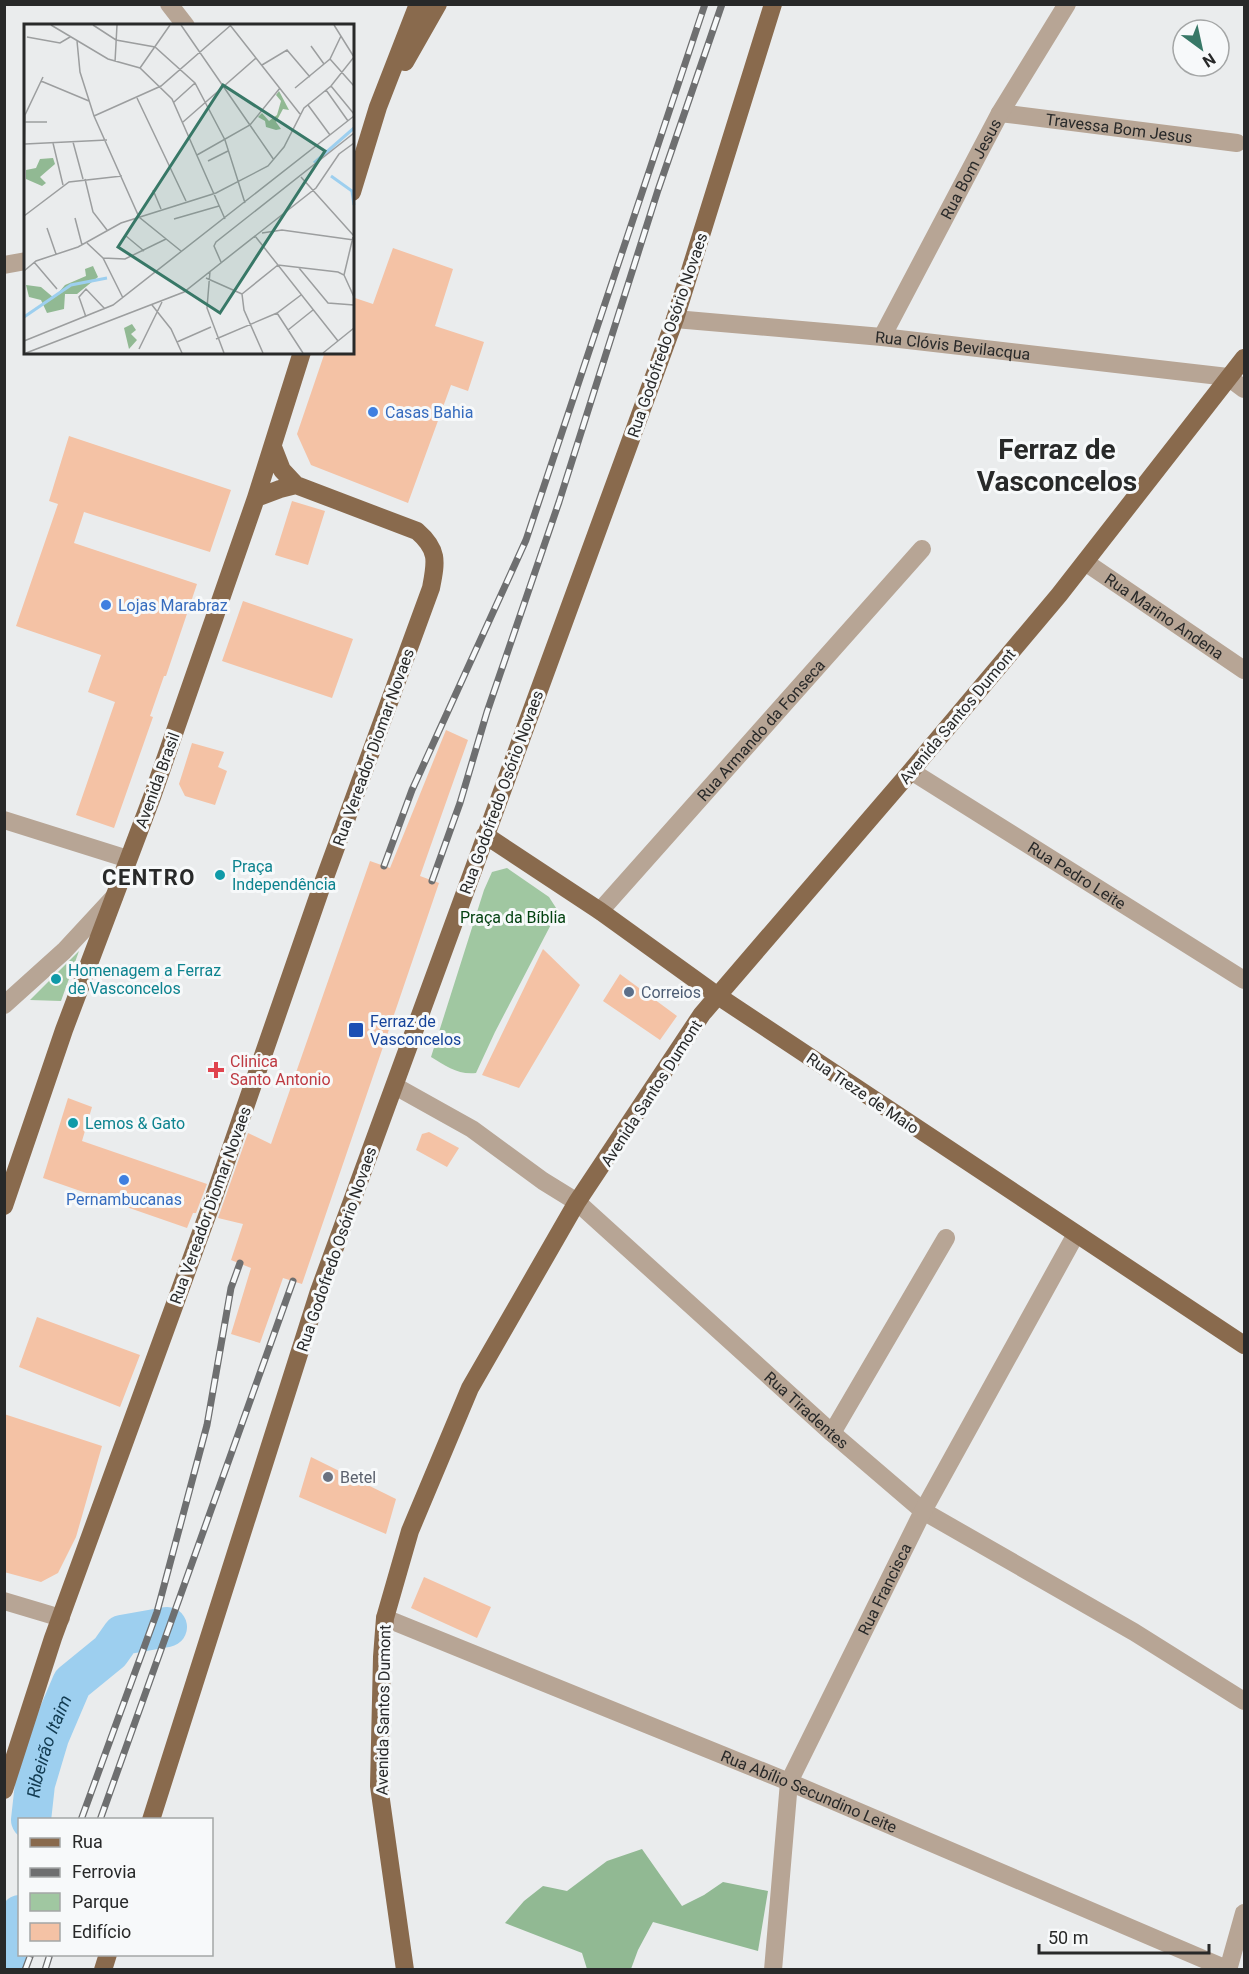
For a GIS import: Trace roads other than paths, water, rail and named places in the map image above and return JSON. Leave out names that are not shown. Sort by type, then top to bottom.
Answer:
[{"type":"main road","points":[[354,185],[378,107],[418,4]]},
{"type":"main road","points":[[378,107],[438,4]]},
{"type":"main road","name":"Rua Godofredo Osório Novaes","points":[[152,1818],[319,1292],[675,319],[773,4]]},
{"type":"main road","points":[[288,354],[288,396]]},
{"type":"main road","name":"Avenida Brasil","points":[[4,1206],[64,1030],[152,797],[256,498],[301,354]]},
{"type":"main road","name":"Avenida Santos Dumont","points":[[405,1970],[379,1786],[385,1618],[410,1531],[470,1388],[577,1202],[702,1014],[911,771],[1085,562],[1245,358]]},
{"type":"main road","points":[[256,498],[296,485],[282,470],[273,447]]},
{"type":"main road","name":"Rua Vereador Diomar Novaes","points":[[4,1790],[61,1618],[215,1194],[320,891],[431,588],[436,563],[434,551],[428,541],[417,531],[296,485]]},
{"type":"main road","name":"Rua Treze de Maio","points":[[485,835],[600,911],[718,996],[1245,1345]]},
{"type":"street","points":[[169,4],[184,24]]},
{"type":"street","name":"Rua Bom Jesus","points":[[882,337],[1000,113],[1067,4]]},
{"type":"street","name":"Travessa Bom Jesus","points":[[1000,113],[1237,143]]},
{"type":"street","points":[[4,265],[24,261]]},
{"type":"street","name":"Rua Clóvis Bevilacqua","points":[[675,319],[882,337],[1228,377]]},
{"type":"street","points":[[1228,377],[1245,388]]},
{"type":"street","name":"Rua Armando da Fonseca","points":[[600,911],[922,549]]},
{"type":"street","name":"Rua Marino Andena","points":[[1085,562],[1245,670]]},
{"type":"street","name":"Rua Pedro Leite","points":[[911,771],[1245,980]]},
{"type":"street","points":[[4,820],[128,859]]},
{"type":"street","points":[[4,1005],[64,951],[114,897]]},
{"type":"street","name":"Rua Tiradentes","points":[[395,1086],[472,1129],[543,1181],[577,1202],[832,1433],[923,1511],[1134,1632],[1245,1701]]},
{"type":"street","name":"Rua Francisca","points":[[773,1970],[789,1782],[923,1511],[1076,1234]]},
{"type":"street","points":[[832,1433],[946,1238]]},
{"type":"street","points":[[4,1601],[61,1618]]},
{"type":"street","name":"Rua Abílio Secundino Leite","points":[[385,1618],[789,1782],[1228,1969]]},
{"type":"street","points":[[1228,1969],[1245,1913]]},
{"type":"waterway","name":"Ribeirão Itaim","points":[[31,1818],[35,1784],[49,1737],[72,1683],[110,1652],[122,1635],[167,1627]]},
{"type":"waterway","name":"Ribeirão Itaim","points":[[4,1967],[18,1922]]},
{"type":"railway","points":[[384,866],[412,790],[526,540],[705,4]]},
{"type":"railway","points":[[432,881],[559,502],[658,190],[722,4]]},
{"type":"railway","points":[[82,1818],[157,1612],[207,1425],[231,1288],[240,1263]]},
{"type":"railway","points":[[101,1818],[293,1281]]},
{"type":"railway","points":[[25,1970],[30,1956]]},
{"type":"railway","points":[[45,1970],[49,1956]]},
{"type":"place","name":"Casas Bahia","points":[[373,412]]},
{"type":"place","name":"Lojas Marabraz","points":[[106,605]]},
{"type":"place","name":"Praça Independência","points":[[220,875]]},
{"type":"place","name":"Homenagem a Ferraz de Vasconcelos","points":[[56,979]]},
{"type":"place","name":"Correios","points":[[629,992]]},
{"type":"place","name":"Ferraz de Vasconcelos","points":[[356,1030]]},
{"type":"place","name":"Clinica Santo Antonio","points":[[216,1070]]},
{"type":"place","name":"Lemos & Gato","points":[[73,1123]]},
{"type":"place","name":"Pernambucanas","points":[[124,1180]]},
{"type":"place","name":"Betel","points":[[328,1477]]},
{"type":"district","name":"Ferraz de Vasconcelos","points":[[1057,465]]},
{"type":"district","name":"CENTRO","points":[[149,877]]},
{"type":"park label","name":"Praça da Bíblia","points":[[513,917]]}]
